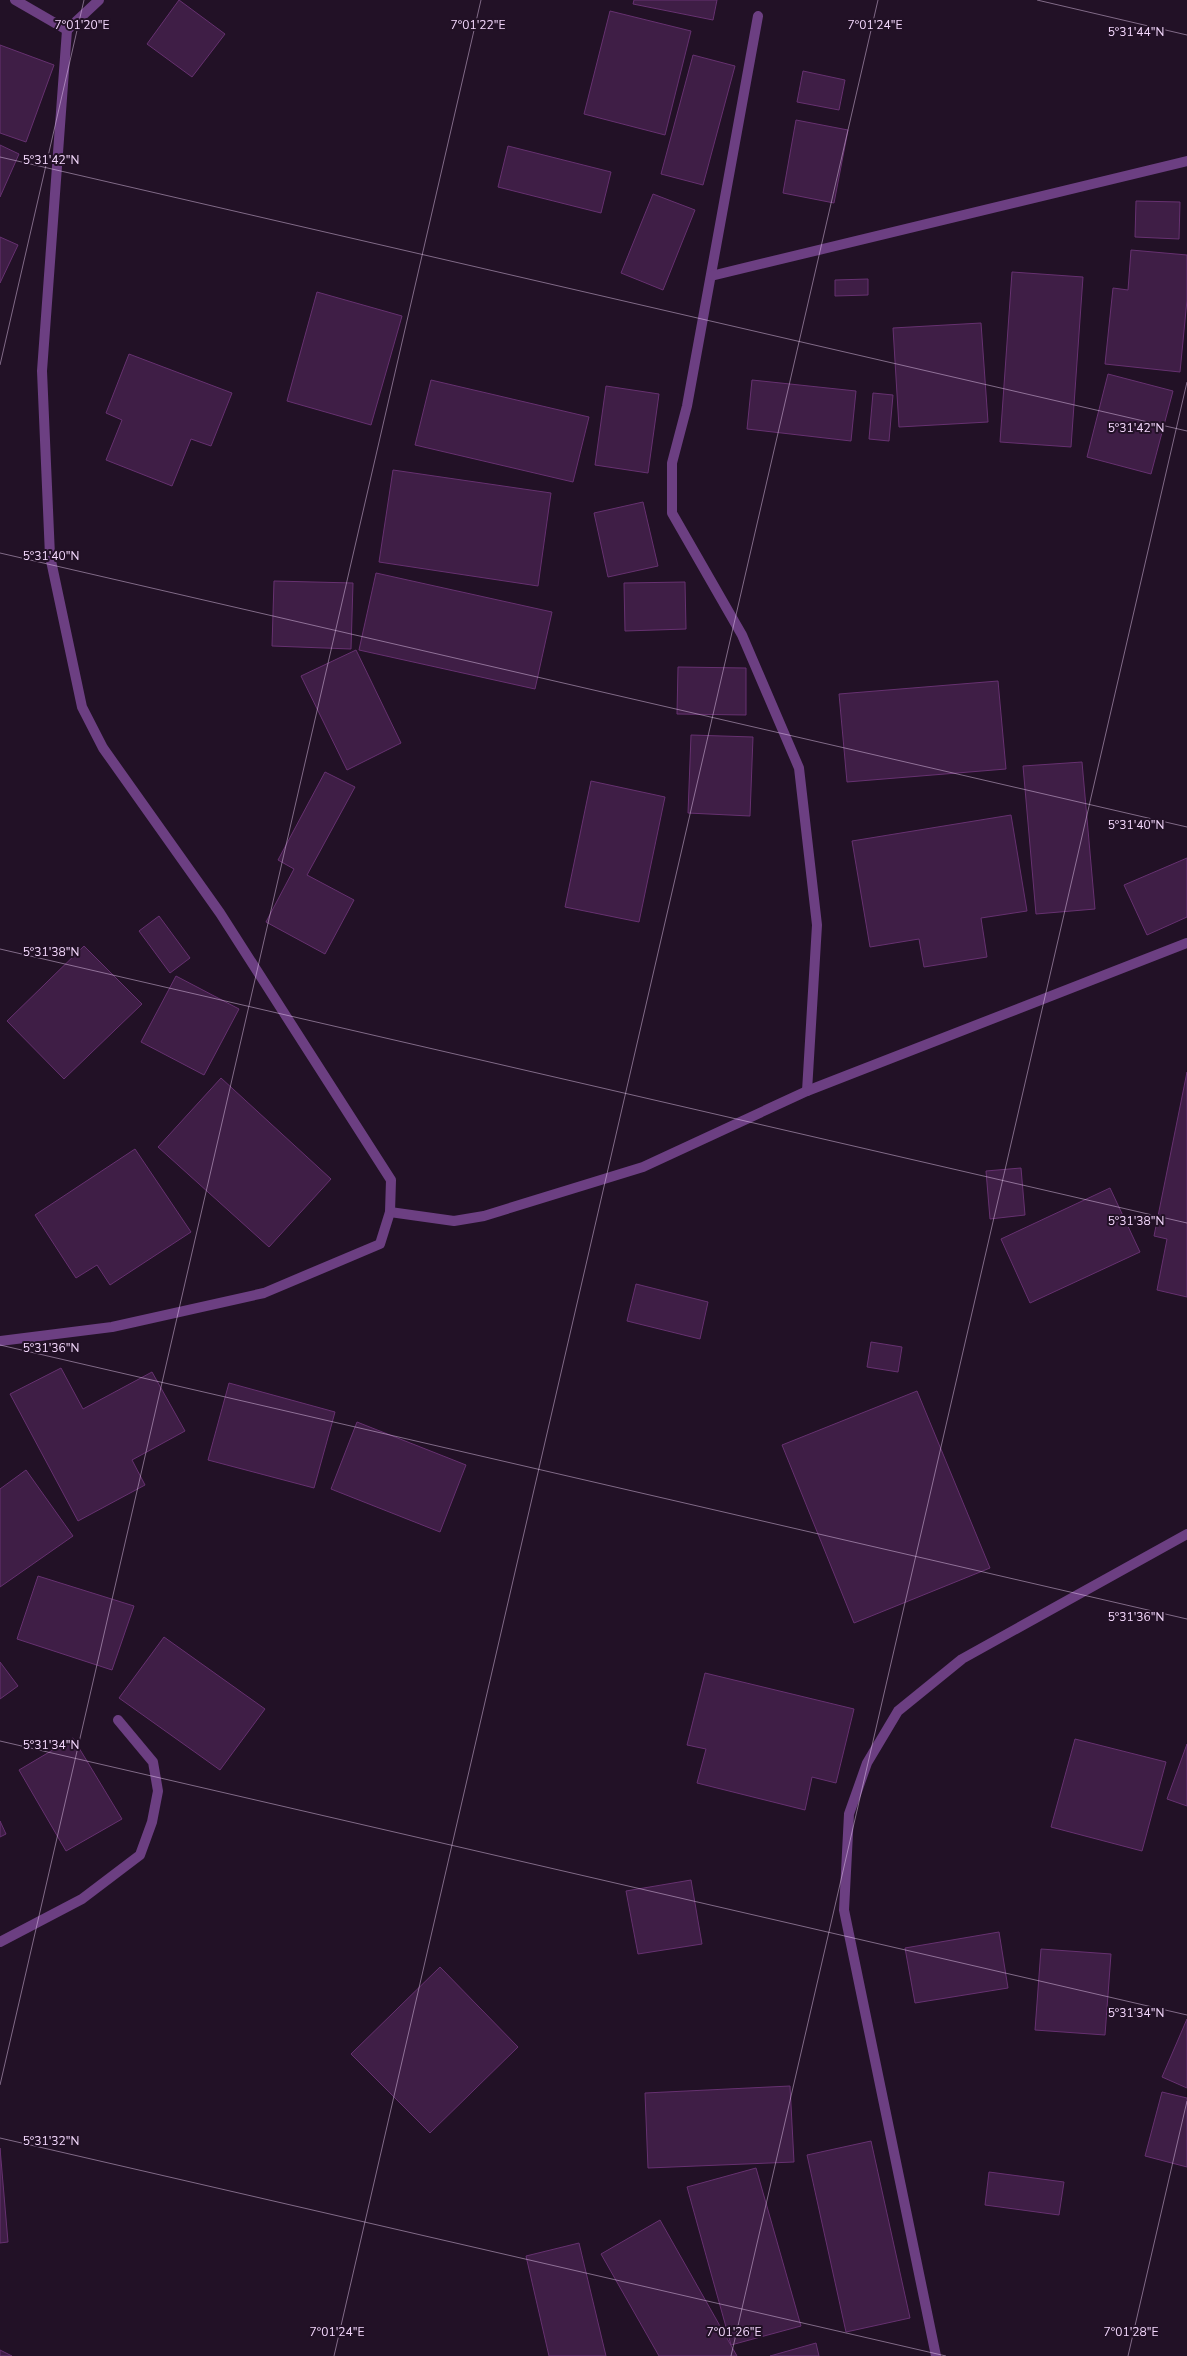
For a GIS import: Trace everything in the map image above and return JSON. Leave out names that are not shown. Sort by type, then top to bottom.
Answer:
[{"type":"street","points":[[15,0],[67,30]]},
{"type":"street","points":[[0,1341],[112,1327],[264,1293],[380,1244],[390,1212],[391,1180],[220,913],[103,748],[82,707],[50,556],[42,371],[67,30],[99,0]]},
{"type":"street","points":[[758,16],[687,406],[672,463],[672,513],[742,635],[799,768],[817,925],[807,1091]]},
{"type":"street","points":[[711,276],[1187,161]]},
{"type":"street","points":[[390,1212],[454,1221],[484,1216],[643,1168],[807,1091],[1187,943]]},
{"type":"street","points":[[936,2356],[844,1910],[849,1814],[867,1763],[898,1711],[962,1659],[1187,1534]]},
{"type":"street","points":[[0,1942],[82,1899],[140,1855],[152,1822],[158,1792],[153,1762],[118,1720]]},
{"type":"building","points":[[179,0],[225,34],[192,77],[147,44]]},
{"type":"building","points":[[634,0],[717,0],[713,20],[633,4]]},
{"type":"building","points":[[610,11],[691,31],[665,135],[584,114]]},
{"type":"building","points":[[0,45],[54,65],[26,142],[0,133]]},
{"type":"building","points":[[693,55],[735,66],[703,185],[661,174]]},
{"type":"building","points":[[803,71],[845,80],[839,110],[797,102]]},
{"type":"building","points":[[796,120],[848,130],[834,203],[783,193]]},
{"type":"building","points":[[0,145],[19,154],[0,197]]},
{"type":"building","points":[[508,146],[611,172],[601,213],[498,187]]},
{"type":"building","points":[[653,194],[695,210],[663,290],[621,273]]},
{"type":"building","points":[[1136,201],[1180,202],[1179,239],[1135,237]]},
{"type":"building","points":[[0,237],[18,245],[0,283]]},
{"type":"building","points":[[1131,250],[1187,255],[1187,300],[1180,372],[1105,364],[1113,288],[1128,290]]},
{"type":"building","points":[[1012,272],[1083,277],[1071,447],[1000,442]]},
{"type":"building","points":[[868,279],[868,295],[835,296],[835,280]]},
{"type":"building","points":[[317,292],[402,316],[371,425],[287,401]]},
{"type":"building","points":[[981,323],[988,422],[899,427],[893,328]]},
{"type":"building","points":[[129,354],[232,393],[211,446],[191,439],[172,486],[106,460],[122,420],[106,413]]},
{"type":"building","points":[[1108,374],[1173,391],[1151,474],[1087,457]]},
{"type":"building","points":[[431,380],[589,417],[573,482],[415,445]]},
{"type":"building","points":[[752,380],[856,391],[851,441],[747,429]]},
{"type":"building","points":[[606,386],[659,394],[648,473],[595,465]]},
{"type":"building","points":[[873,393],[893,395],[889,441],[869,439]]},
{"type":"building","points":[[393,470],[551,493],[538,586],[379,562]]},
{"type":"building","points":[[643,502],[658,566],[608,577],[594,513]]},
{"type":"building","points":[[376,573],[552,612],[535,689],[359,650]]},
{"type":"building","points":[[274,581],[353,583],[351,649],[272,646]]},
{"type":"building","points":[[685,582],[686,629],[625,631],[624,583]]},
{"type":"building","points":[[356,650],[401,743],[347,770],[301,676]]},
{"type":"building","points":[[678,667],[746,668],[746,715],[677,714]]},
{"type":"building","points":[[998,681],[1006,769],[847,782],[839,694]]},
{"type":"building","points":[[691,735],[753,737],[750,816],[688,813]]},
{"type":"building","points":[[1082,762],[1095,909],[1036,914],[1023,766]]},
{"type":"building","points":[[325,772],[355,787],[307,875],[354,900],[325,954],[266,922],[294,869],[278,860]]},
{"type":"building","points":[[591,781],[665,797],[639,922],[565,907]]},
{"type":"building","points":[[1011,815],[1027,911],[981,918],[987,957],[924,967],[919,939],[870,947],[852,841]]},
{"type":"building","points":[[1187,858],[1187,917],[1147,935],[1124,885]]},
{"type":"building","points":[[159,916],[190,958],[170,973],[139,931]]},
{"type":"building","points":[[84,946],[142,1004],[64,1079],[7,1021]]},
{"type":"building","points":[[176,976],[239,1009],[204,1075],[141,1042]]},
{"type":"building","points":[[1187,1072],[1187,1297],[1157,1290],[1167,1239],[1154,1236]]},
{"type":"building","points":[[221,1078],[331,1179],[269,1247],[158,1147]]},
{"type":"building","points":[[135,1149],[191,1232],[110,1285],[97,1265],[76,1278],[35,1215]]},
{"type":"building","points":[[1021,1168],[1025,1215],[990,1219],[986,1171]]},
{"type":"building","points":[[1110,1188],[1140,1252],[1030,1303],[1001,1239]]},
{"type":"building","points":[[636,1284],[708,1302],[700,1339],[627,1321]]},
{"type":"building","points":[[871,1342],[902,1347],[898,1372],[867,1367]]},
{"type":"building","points":[[61,1368],[83,1409],[152,1372],[185,1431],[132,1460],[145,1485],[78,1521],[10,1394]]},
{"type":"building","points":[[229,1383],[335,1412],[314,1488],[208,1460]]},
{"type":"building","points":[[917,1391],[990,1568],[854,1623],[782,1445]]},
{"type":"building","points":[[357,1422],[466,1465],[440,1532],[331,1489]]},
{"type":"building","points":[[26,1470],[73,1536],[0,1587],[0,1489]]},
{"type":"building","points":[[38,1576],[134,1606],[112,1670],[17,1639]]},
{"type":"building","points":[[164,1637],[265,1709],[220,1770],[119,1698]]},
{"type":"building","points":[[0,1662],[18,1686],[0,1699]]},
{"type":"building","points":[[705,1673],[854,1709],[836,1783],[812,1777],[805,1810],[697,1783],[706,1749],[687,1745]]},
{"type":"building","points":[[73,1738],[122,1819],[66,1851],[19,1770]]},
{"type":"building","points":[[1075,1739],[1166,1762],[1142,1851],[1051,1827]]},
{"type":"building","points":[[1187,1744],[1187,1806],[1167,1799]]},
{"type":"building","points":[[0,1821],[6,1834],[0,1837]]},
{"type":"building","points":[[691,1880],[702,1944],[638,1954],[626,1891]]},
{"type":"building","points":[[999,1932],[1008,1988],[915,2003],[905,1948]]},
{"type":"building","points":[[1041,1949],[1111,1954],[1105,2035],[1035,2030]]},
{"type":"building","points":[[440,1967],[518,2047],[430,2133],[351,2054]]},
{"type":"building","points":[[1187,2019],[1187,2088],[1162,2077]]},
{"type":"building","points":[[790,2086],[794,2162],[648,2168],[645,2093]]},
{"type":"building","points":[[1162,2092],[1187,2098],[1187,2167],[1145,2156]]},
{"type":"building","points":[[871,2141],[910,2318],[846,2332],[807,2155]]},
{"type":"building","points":[[0,2148],[8,2242],[0,2243]]},
{"type":"building","points":[[756,2168],[801,2326],[731,2345],[687,2187]]},
{"type":"building","points":[[989,2172],[1064,2182],[1059,2215],[985,2205]]},
{"type":"building","points":[[660,2220],[737,2356],[659,2356],[601,2254]]},
{"type":"building","points":[[579,2243],[606,2356],[549,2356],[526,2256]]},
{"type":"building","points":[[816,2343],[819,2356],[770,2356]]},
{"type":"building","points":[[0,2350],[12,2356],[0,2356]]}]
